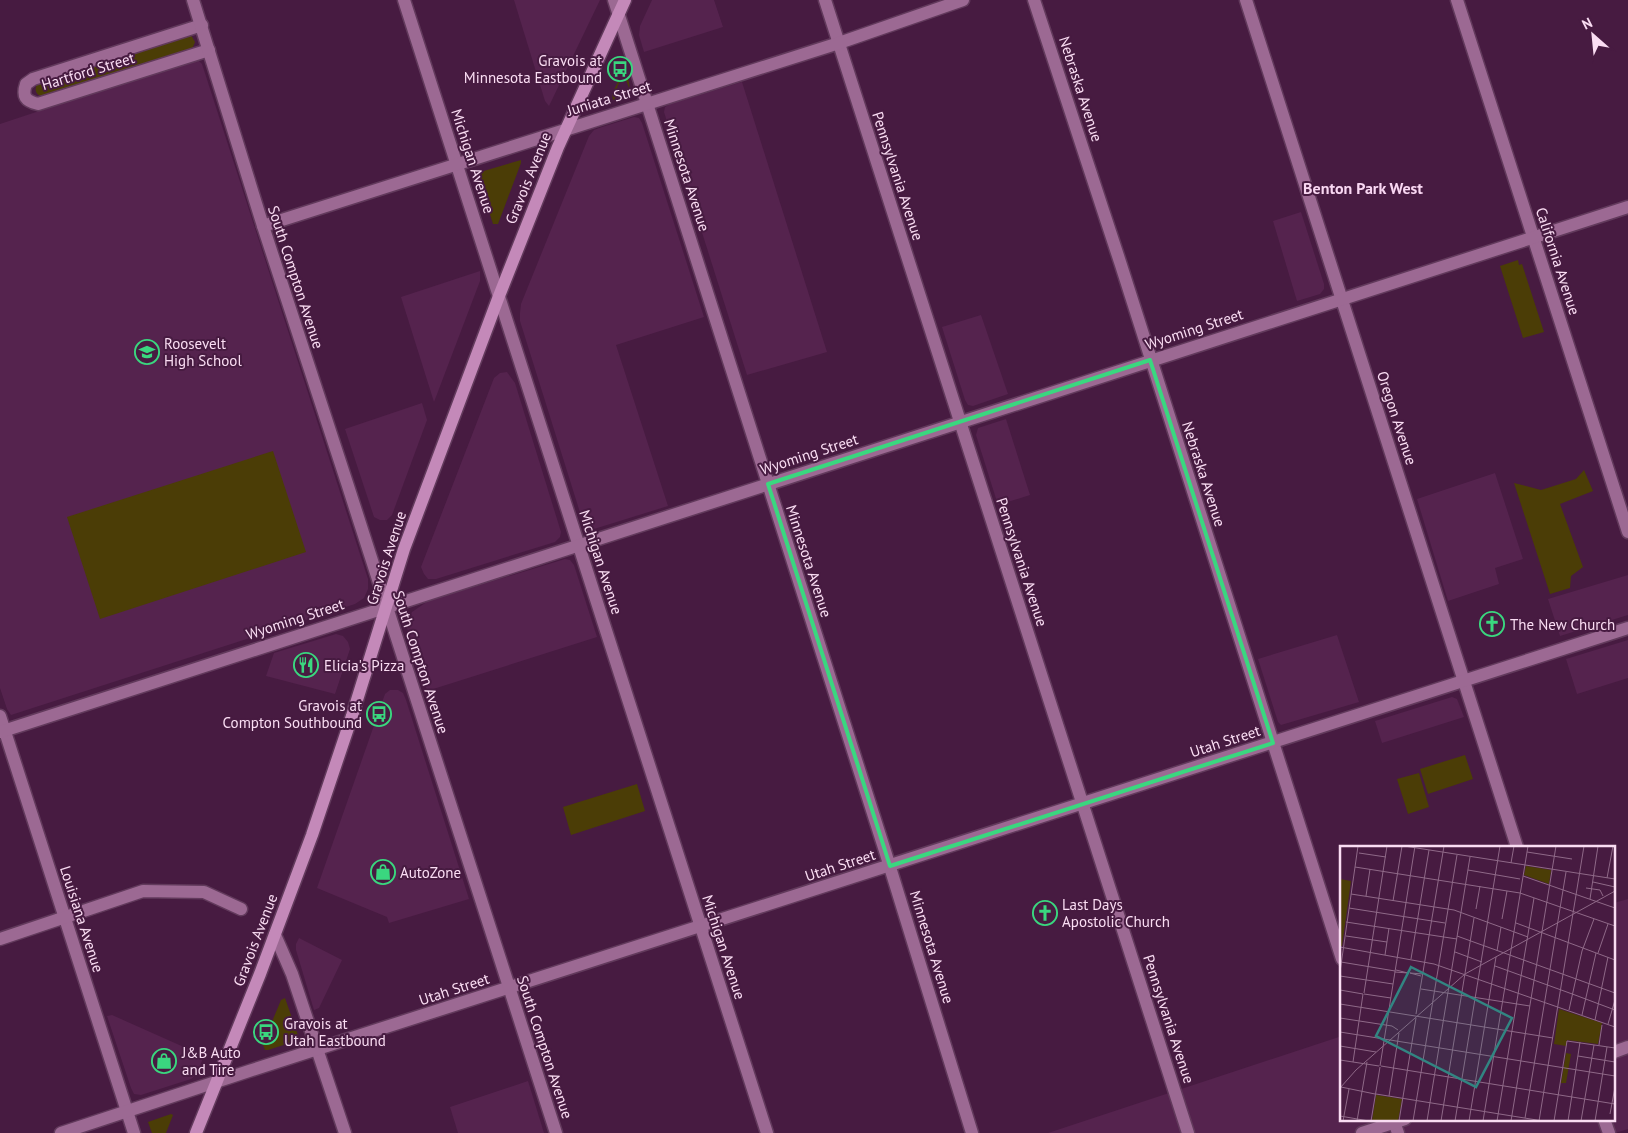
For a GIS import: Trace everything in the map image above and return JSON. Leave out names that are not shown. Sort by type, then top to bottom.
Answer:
[{"type":"main road","name":"Gravois Avenue","points":[[196,1133],[275,935],[336,764],[404,549],[499,296],[566,129],[625,0]]},
{"type":"street","name":"South Compton Avenue","points":[[194,0],[263,226],[556,1133]]},
{"type":"street","name":"Michigan Avenue","points":[[404,0],[767,1133]]},
{"type":"street","name":"Minnesota Avenue","points":[[614,0],[890,866],[972,1133]]},
{"type":"street","name":"Pennsylvania Avenue","points":[[825,0],[1188,1133]]},
{"type":"street","name":"Juniata Street","points":[[263,226],[839,43],[963,0]]},
{"type":"street","name":"Nebraska Avenue","points":[[1034,0],[1121,264],[1340,953]]},
{"type":"street","name":"Oregon Avenue","points":[[1246,0],[1517,846]]},
{"type":"street","name":"California Avenue","points":[[1457,0],[1628,532]]},
{"type":"street","name":"Hartford Street","points":[[202,25],[34,79],[26,84],[25,98],[30,102],[38,104],[209,50]]},
{"type":"street","name":"Wyoming Street","points":[[2,731],[1628,207]]},
{"type":"street","name":"Utah Street","points":[[62,1133],[1628,628]]},
{"type":"street","name":"Louisiana Avenue","points":[[0,716],[2,731],[65,918],[134,1133]]},
{"type":"street","points":[[0,939],[143,891],[204,892],[241,908]]},
{"type":"street","points":[[275,935],[292,974],[345,1133]]},
{"type":"street","points":[[1616,1051],[1628,1047]]},
{"type":"street","points":[[1604,1120],[1609,1133]]},
{"type":"street","points":[[1362,1133],[1398,1124]]},
{"type":"highlighted area","points":[[1150,360],[1273,743],[890,866],[768,484]]},
{"type":"shaded area","points":[[514,0],[600,0],[549,106],[545,101]]},
{"type":"shaded area","points":[[652,0],[714,0],[723,27],[644,52],[639,35],[640,26]]},
{"type":"shaded area","points":[[191,35],[195,42],[190,49],[43,96],[36,92],[37,84]]},
{"type":"shaded area","name":"Roosevelt High School","points":[[193,60],[198,60],[202,64],[368,579],[368,589],[364,598],[355,604],[11,715],[0,688],[0,124]]},
{"type":"shaded area","points":[[625,68],[629,85],[629,92],[628,95],[613,100],[612,94]],"holes":[[[625,77],[629,88],[619,91],[617,87],[622,78]]]},
{"type":"shaded area","points":[[742,82],[827,352],[747,375],[664,112],[665,107],[670,104]]},
{"type":"shaded area","points":[[634,117],[639,118],[642,123],[704,317],[616,345],[668,506],[594,529],[587,528],[583,522],[520,321],[520,313],[521,304],[589,136],[594,130]]},
{"type":"shaded area","points":[[521,160],[498,224],[493,224],[477,173]]},
{"type":"shaded area","points":[[1301,212],[1324,289],[1320,294],[1297,301],[1273,221]]},
{"type":"shaded area","points":[[1518,260],[1519,265],[1522,264],[1544,332],[1523,338],[1500,266]]},
{"type":"shaded area","points":[[480,271],[480,281],[434,402],[401,297]]},
{"type":"shaded area","points":[[981,315],[1008,394],[973,406],[968,405],[965,400],[942,327]]},
{"type":"shaded area","points":[[507,372],[515,383],[561,532],[560,537],[555,542],[436,579],[428,579],[421,567],[494,378],[500,373]]},
{"type":"shaded area","points":[[422,403],[427,420],[392,515],[387,520],[380,520],[374,517],[345,429]]},
{"type":"shaded area","points":[[1006,419],[1030,495],[998,505],[976,435],[978,428]]},
{"type":"shaded area","points":[[273,451],[306,552],[100,619],[67,517]]},
{"type":"shaded area","points":[[1584,470],[1593,491],[1560,504],[1583,567],[1571,576],[1570,588],[1550,594],[1514,483],[1541,490],[1576,479]]},
{"type":"shaded area","points":[[1495,473],[1523,559],[1495,568],[1499,584],[1448,601],[1417,499]]},
{"type":"shaded area","points":[[565,559],[570,560],[574,565],[597,637],[427,691],[407,628],[412,612],[428,601]]},
{"type":"shaded area","points":[[1628,575],[1628,615],[1560,636],[1548,599]]},
{"type":"shaded area","points":[[336,634],[343,636],[348,642],[350,649],[335,694],[266,676],[274,653]]},
{"type":"shaded area","points":[[1337,635],[1359,702],[1281,725],[1278,722],[1258,659]]},
{"type":"shaded area","points":[[1628,640],[1628,678],[1577,694],[1566,659]]},
{"type":"shaded area","points":[[390,690],[398,690],[403,693],[406,700],[469,899],[389,923],[387,917],[317,888],[385,694]]},
{"type":"shaded area","points":[[1452,697],[1457,699],[1464,717],[1382,743],[1375,721]]},
{"type":"shaded area","points":[[1465,755],[1473,779],[1428,794],[1420,769]]},
{"type":"shaded area","points":[[1419,773],[1429,807],[1408,814],[1397,779]]},
{"type":"shaded area","points":[[637,784],[645,811],[571,835],[563,807]]},
{"type":"shaded area","points":[[1628,899],[1628,1129],[1615,1133],[1048,1133],[1340,1037],[1340,1120],[1616,1120],[1616,902]]},
{"type":"shaded area","points":[[299,938],[342,960],[319,1008],[314,1010],[296,950]]},
{"type":"shaded area","points":[[285,998],[299,1038],[296,1041],[265,1050],[263,1045],[268,1032],[270,1033],[274,1025],[271,1024],[281,1000]]},
{"type":"shaded area","points":[[112,1015],[204,1056],[196,1075],[191,1079],[141,1095],[134,1094],[107,1016]]},
{"type":"shaded area","points":[[528,1081],[544,1133],[458,1133],[450,1107]]},
{"type":"shaded area","points":[[171,1114],[173,1115],[166,1133],[152,1133],[148,1122]]},
{"type":"place","name":"Gravois at Minnesota Eastbound","points":[[620,69]]},
{"type":"place","name":"Roosevelt High School","points":[[147,352]]},
{"type":"place","name":"The New Church","points":[[1492,624]]},
{"type":"place","name":"Elicia's Pizza","points":[[306,665]]},
{"type":"place","name":"Gravois at Compton Southbound","points":[[379,714]]},
{"type":"place","name":"AutoZone","points":[[383,872]]},
{"type":"place","name":"Last Days Apostolic Church","points":[[1045,913]]},
{"type":"place","name":"Gravois at Utah Eastbound","points":[[266,1032]]},
{"type":"place","name":"J&B Auto and Tire","points":[[164,1061]]},
{"type":"district","name":"Benton Park West","points":[[1363,188]]}]
